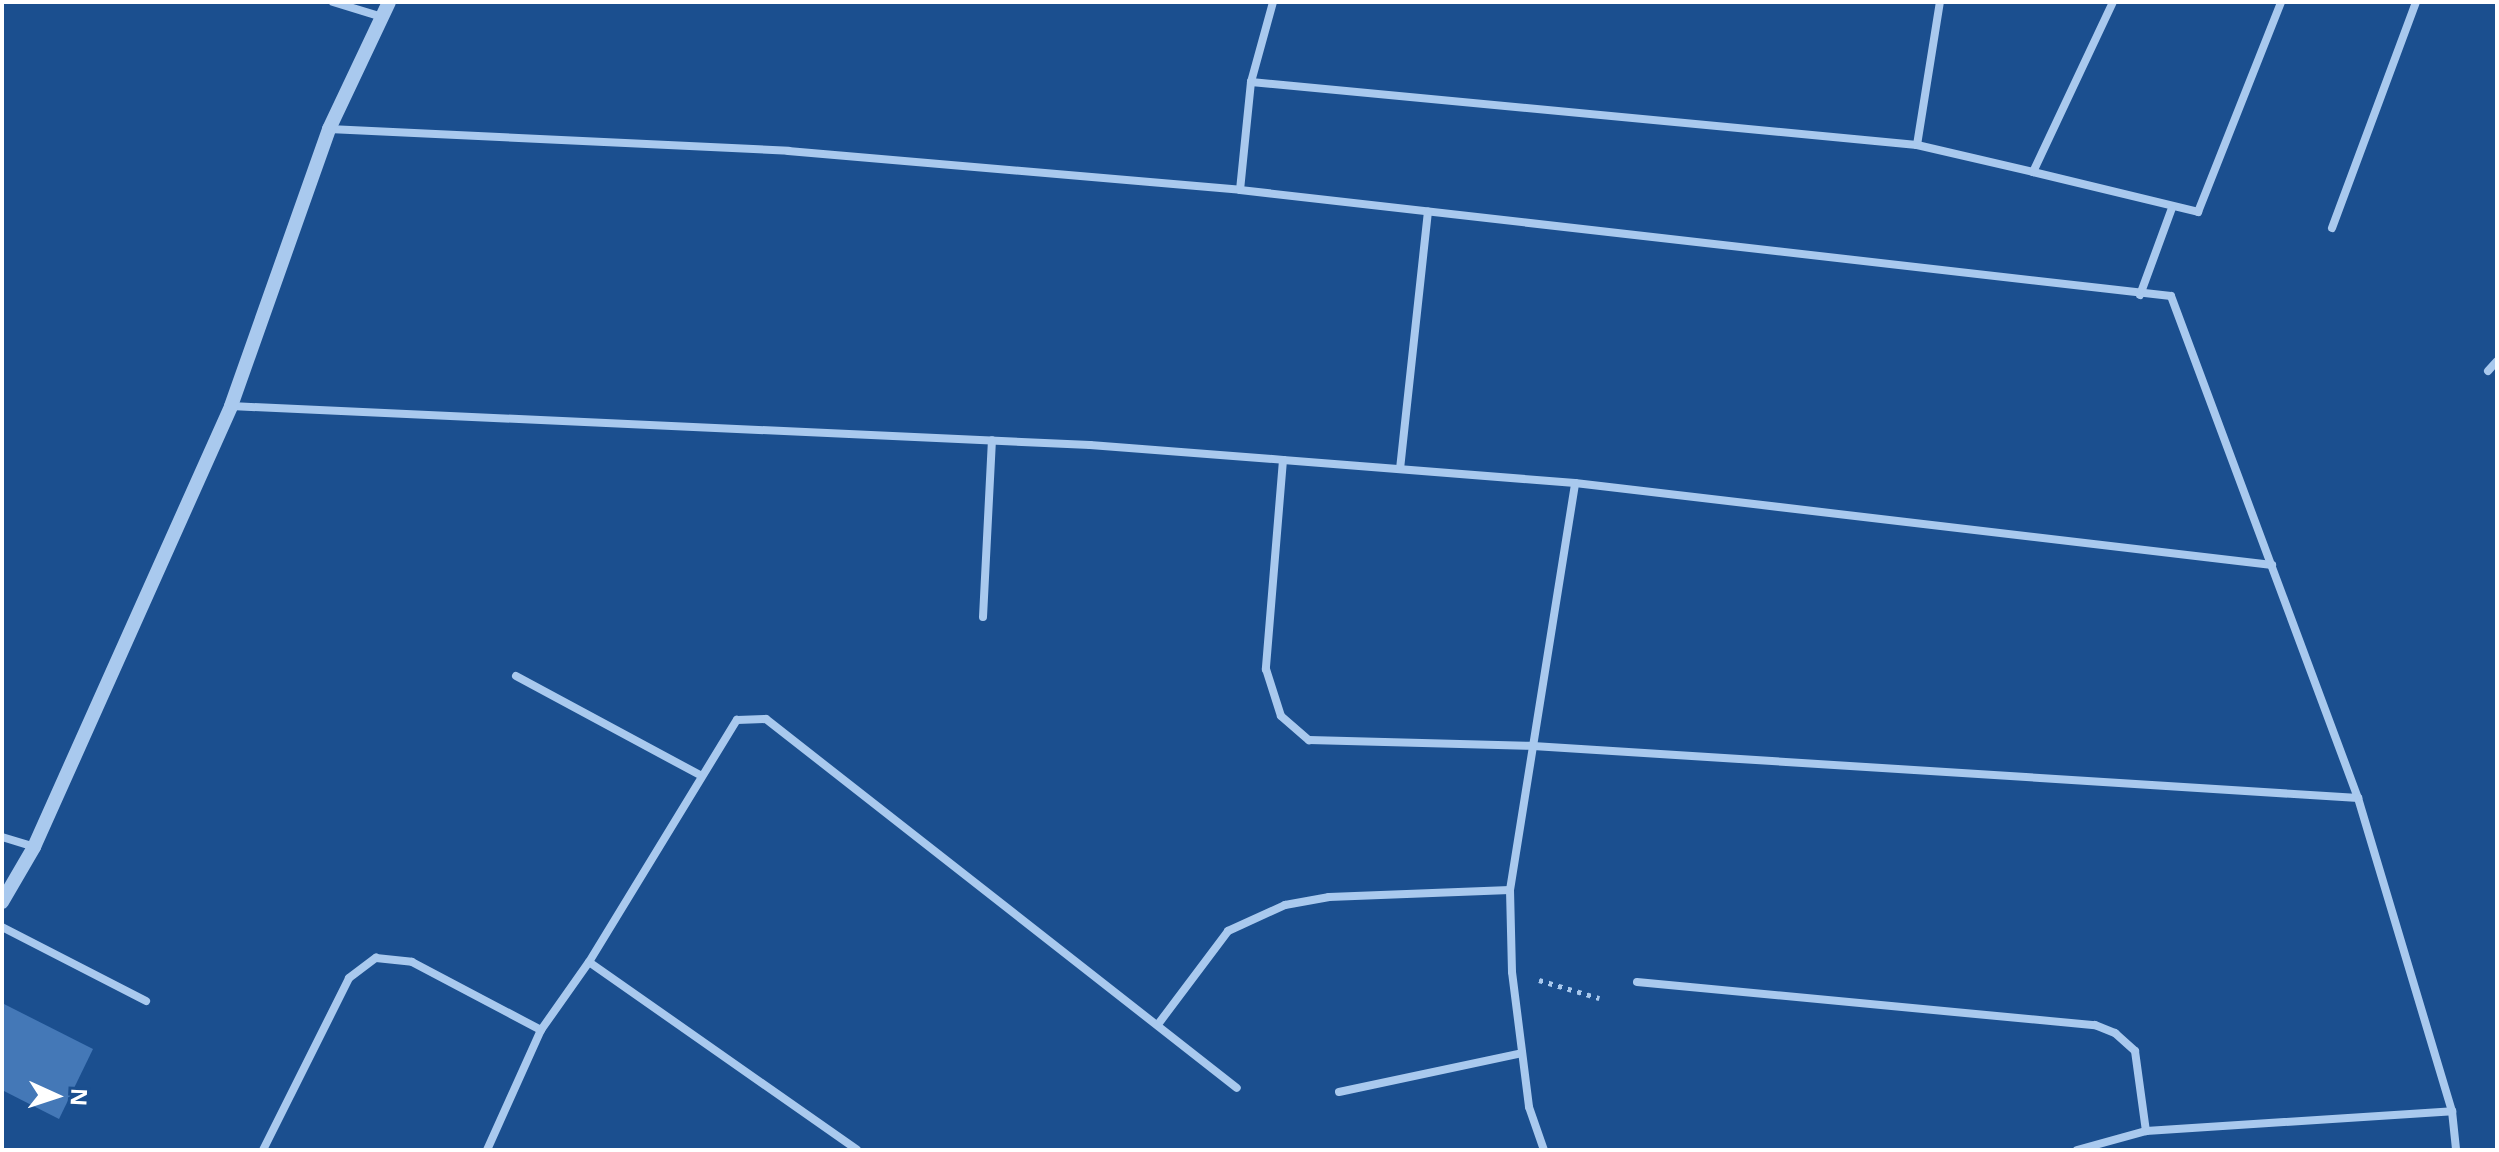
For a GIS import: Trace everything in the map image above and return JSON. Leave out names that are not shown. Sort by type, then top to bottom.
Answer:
[{"type":"street","points":[[333,2],[383,17]]},
{"type":"street","points":[[2,902],[34,847],[231,406],[329,129],[389,2]]},
{"type":"street","points":[[1240,190],[1251,82],[1273,2]]},
{"type":"street","points":[[1917,145],[1940,2]]},
{"type":"street","points":[[2033,172],[2113,2]]},
{"type":"street","points":[[1251,82],[1917,145],[2198,212],[2281,2]]},
{"type":"street","points":[[2332,228],[2416,2]]},
{"type":"street","points":[[329,129],[788,151],[1240,190],[2140,295],[2171,296],[2358,798],[2452,1111],[2456,1150]]},
{"type":"street","points":[[2140,295],[2172,208]]},
{"type":"street","points":[[1400,469],[1428,212]]},
{"type":"street","points":[[2488,371],[2497,361]]},
{"type":"street","points":[[231,406],[992,440],[1400,469],[1575,483],[2272,565]]},
{"type":"street","points":[[983,617],[992,440]]},
{"type":"street","points":[[1283,460],[1266,669],[1281,716],[1309,740],[1533,746],[2358,798]]},
{"type":"street","points":[[1544,1150],[1529,1107],[1512,972],[1510,890],[1575,483]]},
{"type":"street","points":[[516,676],[700,775]]},
{"type":"street","points":[[487,1150],[541,1030],[589,962],[700,775],[737,720],[766,719],[1159,1023],[1237,1088]]},
{"type":"street","points":[[2,837],[34,847]]},
{"type":"street","points":[[1159,1023],[1228,931],[1285,905],[1329,897],[1510,890]]},
{"type":"street","points":[[2,927],[146,1001]]},
{"type":"street","points":[[263,1150],[349,978],[376,958],[412,962],[541,1030]]},
{"type":"street","points":[[589,962],[857,1150]]},
{"type":"street","points":[[1637,982],[2095,1025],[2115,1033],[2135,1051],[2146,1131]]},
{"type":"street","points":[[1339,1092],[1522,1053]]},
{"type":"street","points":[[2077,1150],[2146,1131],[2452,1111]]},
{"type":"path","points":[[1512,972],[1599,998]]},
{"type":"building","points":[[2,1003],[93,1049],[59,1119],[2,1090]]}]
